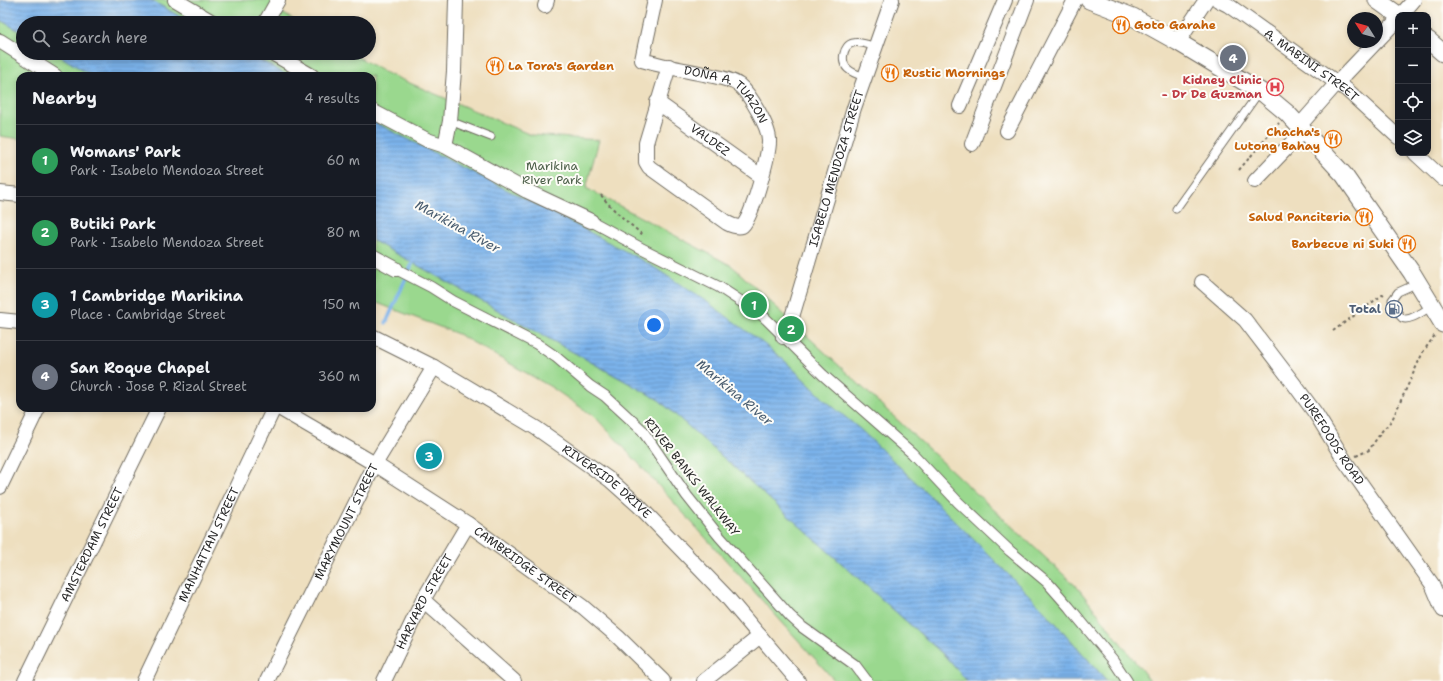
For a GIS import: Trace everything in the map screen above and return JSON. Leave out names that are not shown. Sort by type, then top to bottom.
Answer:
[{"type":"street","points":[[175,0],[202,16]]},
{"type":"street","points":[[269,16],[278,0]]},
{"type":"street","points":[[445,146],[450,121],[454,71],[456,0]]},
{"type":"street","name":"DOÑA A. TUAZON","points":[[655,0],[642,60],[669,66],[727,79],[739,85],[748,95],[760,114],[767,129],[770,141],[762,178],[751,212],[745,224],[739,227],[727,223],[649,167],[646,162],[646,143],[669,66]]},
{"type":"street","points":[[960,106],[1005,0]]},
{"type":"street","points":[[972,144],[1027,0]]},
{"type":"street","points":[[1007,131],[1075,0]]},
{"type":"street","points":[[1089,0],[1133,17],[1178,42],[1260,91],[1287,113],[1344,175],[1418,283],[1432,306],[1441,327]]},
{"type":"street","points":[[1178,42],[1206,0]]},
{"type":"street","name":"A. MABINI STREET","points":[[1218,0],[1228,5],[1347,90],[1395,134]]},
{"type":"street","points":[[1377,0],[1395,12]]},
{"type":"street","points":[[1403,12],[1414,0]]},
{"type":"street","name":"ISABELO MENDOZA STREET","points":[[783,337],[792,318],[854,108],[890,1]]},
{"type":"street","points":[[1383,34],[1395,22]]},
{"type":"street","points":[[0,41],[16,51]]},
{"type":"street","points":[[1431,43],[1443,53]]},
{"type":"street","points":[[1255,181],[1302,128],[1337,83],[1370,48]]},
{"type":"street","points":[[30,60],[49,72]]},
{"type":"street","points":[[284,60],[305,72]]},
{"type":"street","name":"VALDEZ","points":[[657,102],[762,178]]},
{"type":"street","points":[[376,113],[427,140],[445,146],[527,190],[592,221],[641,248],[719,287],[763,316],[822,375],[912,453],[958,502],[1004,545],[1047,582],[1070,606],[1108,654],[1127,681]]},
{"type":"street","points":[[1418,156],[1443,179]]},
{"type":"street","points":[[0,193],[16,195]]},
{"type":"street","points":[[376,258],[396,269]]},
{"type":"street","name":"RIVER BANKS WALKWAY","points":[[396,269],[537,344],[556,357],[590,386],[605,396],[642,430],[692,502],[719,536],[790,616],[802,627],[854,665],[867,681]]},
{"type":"street","name":"PUREFOODS ROAD","points":[[1202,282],[1245,320],[1316,414],[1345,461],[1432,584],[1443,610]]},
{"type":"street","points":[[0,320],[16,322]]},
{"type":"street","name":"RIVERSIDE DRIVE","points":[[376,338],[434,367],[536,428],[610,480],[638,505],[726,596],[798,681]]},
{"type":"street","name":"MARYMOUNT STREET","points":[[267,681],[375,464],[434,367]]},
{"type":"street","points":[[0,487],[36,412]]},
{"type":"street","name":"AMSTERDAM STREET","points":[[25,681],[157,412]]},
{"type":"street","name":"MANHATTAN STREET","points":[[144,681],[272,412]]},
{"type":"street","name":"CAMBRIDGE STREET","points":[[286,412],[375,464],[468,524],[583,607],[618,637],[663,681]]},
{"type":"street","name":"HARVARD STREET","points":[[384,681],[423,600],[468,524]]},
{"type":"street","points":[[423,600],[514,681]]},
{"type":"street","points":[[704,681],[760,636]]},
{"type":"lane","points":[[865,77],[846,68],[843,61],[845,51],[848,45],[854,42],[875,47]]},
{"type":"lane","points":[[1176,209],[1260,91]]},
{"type":"lane","points":[[450,121],[491,137]]},
{"type":"lane","points":[[1418,283],[1398,292],[1392,300],[1400,316],[1404,319],[1408,319],[1432,306]]},
{"type":"path","points":[[1240,170],[1287,113]]},
{"type":"path","points":[[601,195],[608,205],[629,223]]},
{"type":"path","points":[[1333,331],[1387,291]]},
{"type":"path","points":[[1345,461],[1369,450],[1382,431],[1392,420],[1423,352],[1441,327]]},
{"type":"green space","points":[[151,0],[276,0],[272,7],[287,16],[179,16]]},
{"type":"green space","points":[[0,20],[16,29],[16,60],[66,60],[86,72],[16,72],[16,138],[0,136]]},
{"type":"green space","name":"Marikina River Park","points":[[260,60],[363,60],[384,72],[531,135],[599,140],[586,188],[732,266],[1078,588],[1150,681],[1107,681],[1042,608],[928,494],[826,401],[785,361],[501,187],[376,123],[376,72],[282,72]]},
{"type":"green space","points":[[376,242],[659,400],[944,655],[967,681],[835,681],[595,417],[551,387],[458,334],[376,303]]},
{"type":"water","points":[[0,0],[151,0],[179,16],[16,16],[16,29],[0,20]]},
{"type":"water","points":[[66,60],[260,60],[282,72],[86,72]]},
{"type":"water","name":"Marikina River","points":[[376,123],[649,264],[710,304],[764,344],[785,361],[826,401],[861,430],[928,494],[1042,608],[1107,681],[967,681],[944,655],[659,400],[376,242]]},
{"type":"waterway","points":[[386,323],[414,260]]},
{"type":"place","name":"Goto Garahe","points":[[1121,25]]},
{"type":"place","name":"San Roque Chapel","points":[[1233,58]]},
{"type":"place","name":"La Tora's Garden","points":[[495,66]]},
{"type":"place","name":"Rustic Mornings","points":[[890,73]]},
{"type":"place","name":"Kidney Clinic - Dr De Guzman","points":[[1275,87]]},
{"type":"place","name":"Chacha's Lutong Bahay","points":[[1333,139]]},
{"type":"place","name":"Salud Panciteria","points":[[1364,217]]},
{"type":"place","name":"Barbecue ni Suki","points":[[1407,244]]},
{"type":"place","name":"Womans' Park","points":[[754,305]]},
{"type":"place","name":"Total","points":[[1394,309]]},
{"type":"place","name":"Butiki Park","points":[[791,329]]},
{"type":"place","name":"1 Cambridge Marikina","points":[[429,456]]}]
